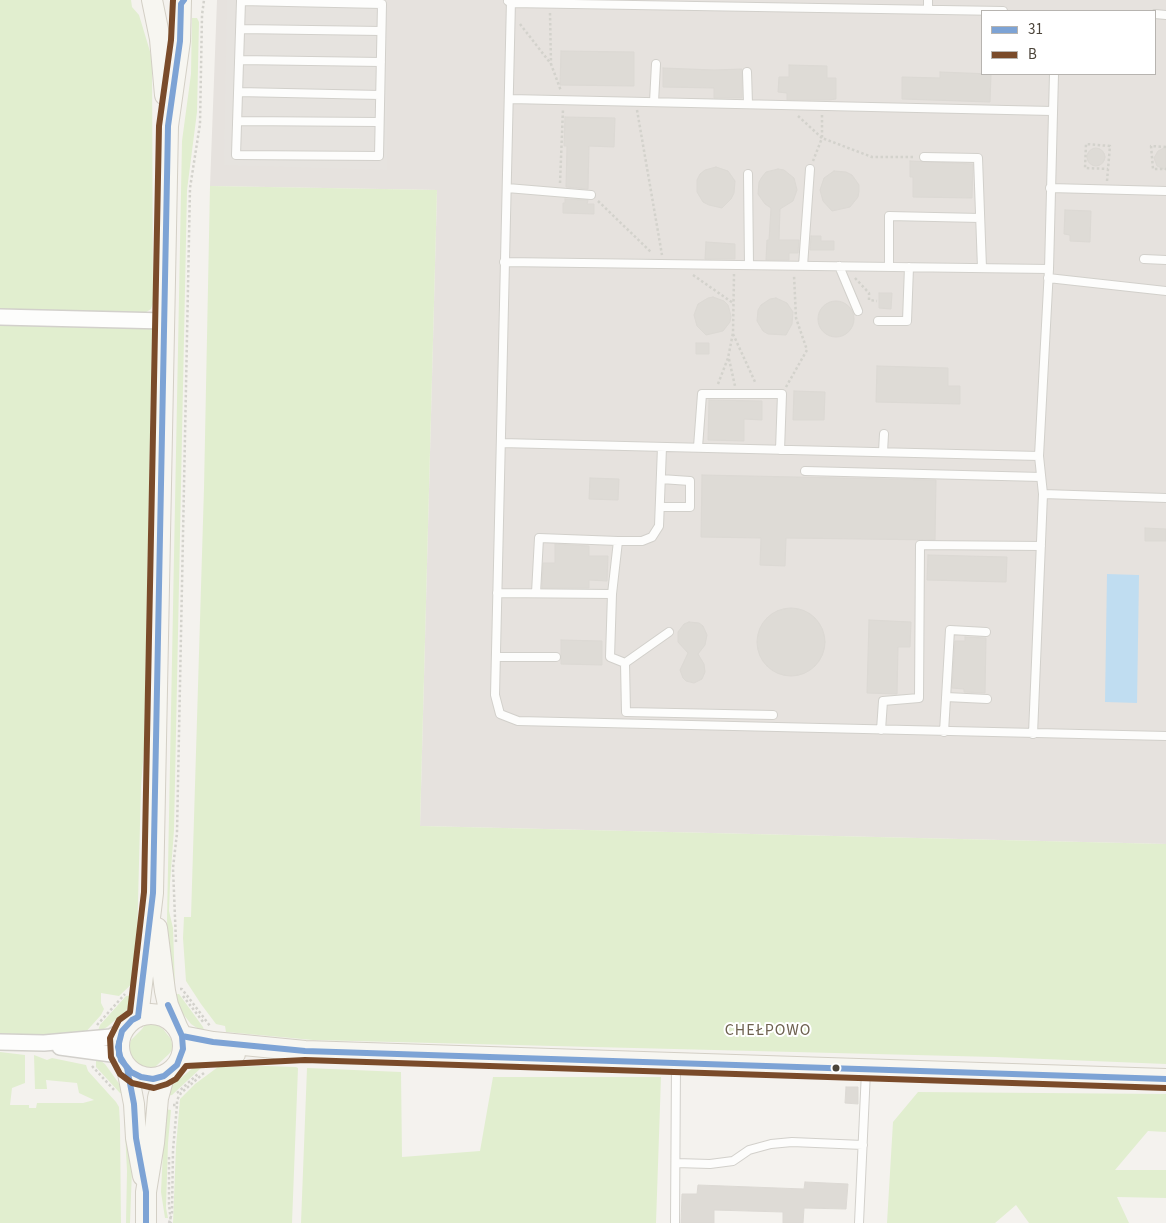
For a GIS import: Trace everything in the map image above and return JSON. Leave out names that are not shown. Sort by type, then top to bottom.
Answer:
[{"type":"main road","points":[[138,1016],[153,893],[168,126],[160,39],[152,0]]},
{"type":"main road","points":[[168,126],[180,41],[182,1]]},
{"type":"main road","points":[[123,1061],[136,1075],[147,1079],[164,1076],[172,1072],[181,1057],[183,1049],[180,1032],[168,1005],[165,990],[153,893]]},
{"type":"main road","points":[[146,1192],[136,1138],[133,1097],[118,1047],[122,1031],[138,1016],[160,1015],[170,1020],[180,1032],[206,1048]]},
{"type":"main road","points":[[181,1057],[206,1048],[866,1071],[1166,1079]]},
{"type":"main road","points":[[146,1223],[146,1192],[158,1098],[164,1076]]},
{"type":"street","points":[[0,317],[165,321]]},
{"type":"street","points":[[0,1042],[44,1043],[111,1036],[122,1031]]},
{"type":"street","points":[[44,1043],[123,1061]]},
{"type":"lane","points":[[928,0],[928,10]]},
{"type":"lane","points":[[241,1],[285,1],[382,4],[379,156],[236,154],[241,1]]},
{"type":"lane","points":[[981,11],[510,1],[510,99],[504,262],[495,695],[500,714],[518,722],[1166,736]]},
{"type":"lane","points":[[240,29],[382,31]]},
{"type":"lane","points":[[239,60],[381,62]]},
{"type":"lane","points":[[654,102],[656,64]]},
{"type":"lane","points":[[747,72],[748,104]]},
{"type":"lane","points":[[1033,734],[1043,494],[1039,456],[1049,269],[1054,75]]},
{"type":"lane","points":[[238,92],[380,95]]},
{"type":"lane","points":[[510,99],[1052,111]]},
{"type":"lane","points":[[237,121],[379,122]]},
{"type":"lane","points":[[924,157],[978,158],[982,268]]},
{"type":"lane","points":[[803,266],[810,169]]},
{"type":"lane","points":[[748,174],[749,265]]},
{"type":"lane","points":[[507,188],[591,195]]},
{"type":"lane","points":[[1050,188],[1166,192]]},
{"type":"lane","points":[[889,267],[889,216],[980,218]]},
{"type":"lane","points":[[1144,259],[1166,260]]},
{"type":"lane","points":[[504,262],[1049,269]]},
{"type":"lane","points":[[842,266],[858,311]]},
{"type":"lane","points":[[878,321],[907,321],[909,267]]},
{"type":"lane","points":[[1048,278],[1166,291]]},
{"type":"lane","points":[[698,448],[702,394],[782,394],[780,450]]},
{"type":"lane","points":[[883,452],[884,434]]},
{"type":"lane","points":[[501,443],[1039,456]]},
{"type":"lane","points":[[536,593],[539,538],[642,541],[652,537],[659,526],[662,447]]},
{"type":"lane","points":[[805,471],[1041,477]]},
{"type":"lane","points":[[660,507],[690,506],[690,481],[661,479]]},
{"type":"lane","points":[[1043,494],[1166,498]]},
{"type":"lane","points":[[618,541],[612,594],[610,657],[625,663]]},
{"type":"lane","points":[[881,730],[883,701],[919,698],[920,545],[1041,546]]},
{"type":"lane","points":[[497,593],[612,594]]},
{"type":"lane","points":[[944,732],[950,630],[986,632]]},
{"type":"lane","points":[[625,663],[669,632]]},
{"type":"lane","points":[[496,657],[556,657]]},
{"type":"lane","points":[[625,663],[626,712],[773,715]]},
{"type":"lane","points":[[946,697],[987,699]]},
{"type":"lane","points":[[675,1223],[676,1063]]},
{"type":"lane","points":[[860,1223],[866,1071]]},
{"type":"lane","points":[[676,1163],[710,1164],[733,1160],[749,1150],[771,1144],[792,1142],[863,1145]]},
{"type":"path","points":[[177,950],[173,868],[177,833],[190,188],[200,124],[202,15],[204,0]]},
{"type":"path","points":[[635,102],[663,264]]},
{"type":"path","points":[[785,105],[822,138],[872,157],[924,157]]},
{"type":"path","points":[[810,169],[822,138],[822,106]]},
{"type":"path","points":[[1106,190],[1108,169],[1110,146],[1086,144],[1085,168],[1108,169]]},
{"type":"path","points":[[1166,147],[1151,146],[1153,169],[1166,169]]},
{"type":"path","points":[[591,195],[663,264]]},
{"type":"path","points":[[678,264],[733,304]]},
{"type":"path","points":[[714,394],[728,358],[732,333],[734,265]]},
{"type":"path","points":[[842,266],[870,293],[870,300],[877,301]]},
{"type":"path","points":[[782,394],[807,350],[796,318],[794,267]]},
{"type":"path","points":[[732,333],[761,394]]},
{"type":"path","points":[[728,358],[736,394]]},
{"type":"path","points":[[170,1222],[170,1150],[173,1099],[204,1068],[206,1048],[204,1022],[182,995],[177,984]]},
{"type":"path","points":[[89,1064],[94,1067],[120,1096],[133,1097]]},
{"type":"path","points":[[170,1222],[177,1105]]},
{"type":"shaded area","points":[[217,0],[1166,0],[1166,844],[420,826],[437,190],[210,186]]},
{"type":"shaded area","points":[[227,0],[387,0],[387,170],[224,165]]},
{"type":"green space","points":[[0,0],[131,0],[132,7],[139,15],[152,58],[153,303],[151,309],[145,313],[0,314]]},
{"type":"green space","points":[[192,18],[197,18],[199,22],[197,112],[187,190],[174,830],[169,911],[173,928],[175,987],[169,987],[167,919],[182,141],[191,74]]},
{"type":"green space","points":[[210,186],[437,190],[420,826],[1166,844],[1166,1064],[995,1057],[313,1040],[226,1032],[225,1026],[216,1024],[186,981],[183,938],[184,917],[191,917],[204,488]]},
{"type":"green space","points":[[0,325],[152,329],[144,749],[141,786],[136,980],[119,996],[101,993],[101,1003],[104,1009],[84,1034],[0,1036]]},
{"type":"green space","points":[[179,994],[204,1030],[200,1030],[191,1024],[172,1000],[170,995]]},
{"type":"green space","points":[[134,995],[126,1011],[97,1033],[100,1025],[126,996]]},
{"type":"green space","points":[[146,1023],[157,1025],[163,1029],[171,1039],[172,1044],[172,1050],[155,1067],[154,1071],[142,1069],[135,1064],[129,1053],[131,1040]]},
{"type":"green space","points":[[0,1052],[25,1055],[25,1083],[12,1088],[10,1105],[29,1105],[29,1108],[36,1108],[37,1103],[83,1103],[94,1100],[79,1093],[77,1083],[46,1080],[47,1089],[35,1089],[34,1055],[47,1060],[52,1058],[86,1065],[88,1071],[116,1102],[119,1107],[120,1124],[121,1223],[0,1223]]},
{"type":"green space","points":[[96,1057],[105,1064],[128,1096],[120,1093],[96,1067]]},
{"type":"green space","points":[[200,1062],[201,1068],[172,1095],[167,1096],[169,1088]]},
{"type":"green space","points":[[266,1066],[298,1068],[292,1223],[173,1223],[180,1099],[195,1084],[218,1067]]},
{"type":"green space","points":[[307,1068],[401,1072],[402,1157],[480,1151],[493,1077],[661,1077],[656,1223],[301,1223]]},
{"type":"green space","points":[[918,1092],[1166,1094],[1166,1132],[1148,1131],[1115,1170],[1166,1170],[1166,1198],[1117,1197],[1129,1223],[1029,1223],[1016,1205],[995,1223],[887,1223],[893,1122]]},
{"type":"green space","points":[[165,1109],[171,1110],[166,1208],[168,1218],[165,1218],[161,1192]]},
{"type":"green space","points":[[124,1110],[130,1110],[132,1169],[130,1223],[126,1223],[127,1171]]},
{"type":"water","points":[[1107,574],[1139,575],[1137,703],[1105,702]]},
{"type":"building","points":[[561,51],[634,52],[634,86],[560,85]]},
{"type":"building","points":[[789,65],[827,66],[827,78],[836,78],[836,99],[787,100],[787,93],[778,92],[779,77],[789,77]]},
{"type":"building","points":[[663,68],[742,69],[742,98],[714,98],[714,88],[663,87]]},
{"type":"building","points":[[940,72],[991,75],[990,102],[902,99],[902,77],[940,78]]},
{"type":"building","points":[[565,117],[615,118],[614,147],[589,146],[588,189],[566,187],[567,146],[564,146]]},
{"type":"building","points":[[1166,147],[1166,170],[1157,166],[1154,158],[1158,151]]},
{"type":"building","points":[[1096,148],[1104,153],[1105,157],[1100,165],[1096,166],[1088,161],[1087,157],[1092,149]]},
{"type":"building","points":[[910,161],[973,164],[972,198],[913,197],[913,177],[910,177]]},
{"type":"building","points":[[716,167],[728,171],[735,181],[734,193],[722,208],[703,202],[697,192],[697,180],[700,174],[705,170]]},
{"type":"building","points":[[778,169],[784,170],[794,178],[797,190],[793,201],[780,209],[779,240],[799,240],[798,253],[789,253],[789,260],[766,260],[771,208],[765,204],[758,194],[759,182],[766,172]]},
{"type":"building","points":[[834,171],[846,172],[852,175],[859,185],[859,191],[858,197],[850,207],[832,211],[823,201],[820,190],[824,178]]},
{"type":"building","points":[[565,199],[588,200],[587,204],[594,204],[594,214],[563,213]]},
{"type":"building","points":[[1065,210],[1091,211],[1090,242],[1070,241],[1070,235],[1064,234]]},
{"type":"building","points":[[811,236],[821,236],[821,241],[834,241],[834,250],[810,250]]},
{"type":"building","points":[[706,242],[735,244],[735,259],[705,259]]},
{"type":"building","points":[[879,293],[892,293],[891,309],[879,308]]},
{"type":"building","points":[[713,297],[724,301],[728,305],[731,316],[730,322],[723,331],[706,335],[697,326],[694,315],[698,304]]},
{"type":"building","points":[[776,298],[787,303],[793,312],[792,324],[786,335],[768,334],[763,331],[757,321],[758,310],[761,305],[770,299]]},
{"type":"building","points":[[836,301],[843,302],[849,306],[853,312],[853,326],[849,332],[843,336],[836,337],[829,336],[823,332],[819,326],[818,319],[819,312],[823,306],[829,302]]},
{"type":"building","points":[[696,343],[709,343],[709,354],[696,354]]},
{"type":"building","points":[[877,366],[948,368],[948,386],[960,386],[960,404],[876,402]]},
{"type":"building","points":[[794,391],[825,392],[824,420],[793,420]]},
{"type":"building","points":[[709,400],[762,401],[762,420],[744,419],[744,441],[708,440]]},
{"type":"building","points":[[702,475],[936,480],[935,540],[786,538],[785,566],[760,565],[761,538],[701,537]]},
{"type":"building","points":[[590,478],[619,479],[618,500],[589,499]]},
{"type":"building","points":[[1145,528],[1166,529],[1166,541],[1145,541]]},
{"type":"building","points":[[555,544],[589,546],[589,556],[608,556],[607,581],[589,580],[589,588],[542,588],[543,563],[555,563]]},
{"type":"building","points":[[928,555],[1007,557],[1006,582],[927,580]]},
{"type":"building","points":[[784,608],[798,608],[810,613],[820,623],[825,635],[825,649],[820,661],[810,671],[798,676],[784,676],[772,671],[762,661],[757,649],[757,635],[762,623],[772,613]]},
{"type":"building","points":[[869,620],[911,622],[910,647],[898,647],[897,694],[867,693]]},
{"type":"building","points":[[689,622],[699,623],[703,626],[707,635],[705,645],[698,654],[704,664],[705,672],[702,679],[694,683],[686,681],[680,670],[688,653],[678,642],[678,632],[684,624]]},
{"type":"building","points":[[965,637],[986,638],[985,693],[964,692],[964,689],[952,688],[955,641],[965,641]]},
{"type":"building","points":[[561,640],[602,641],[602,665],[561,664]]},
{"type":"building","points":[[846,1087],[858,1087],[858,1104],[845,1103]]},
{"type":"building","points":[[805,1182],[848,1184],[846,1209],[804,1208],[803,1223],[783,1223],[783,1212],[714,1210],[714,1223],[681,1223],[682,1194],[697,1194],[698,1185],[804,1189]]},
{"type":"transit line","name":"B","points":[[173,0],[171,40],[159,126],[144,892],[130,1012],[119,1020],[110,1038],[111,1057],[120,1074],[132,1083],[154,1088],[176,1079],[186,1066],[305,1060],[1166,1088]]},
{"type":"transit line","name":"31","points":[[138,1017],[153,893],[168,126],[180,41],[181,4],[184,0]]},
{"type":"transit line","name":"31","points":[[138,1017],[132,1020],[122,1031],[118,1047],[121,1060],[131,1072],[141,1077],[153,1079],[164,1076],[177,1065],[183,1049],[182,1036],[168,1005]]},
{"type":"transit line","name":"31","points":[[182,1036],[213,1042],[305,1051],[1166,1079]]},
{"type":"transit line","name":"31","points":[[119,1042],[119,1055],[127,1068],[134,1104],[136,1138],[146,1192],[146,1223]]},
{"type":"district","name":"CHEŁPOWO","points":[[768,1031]]}]
